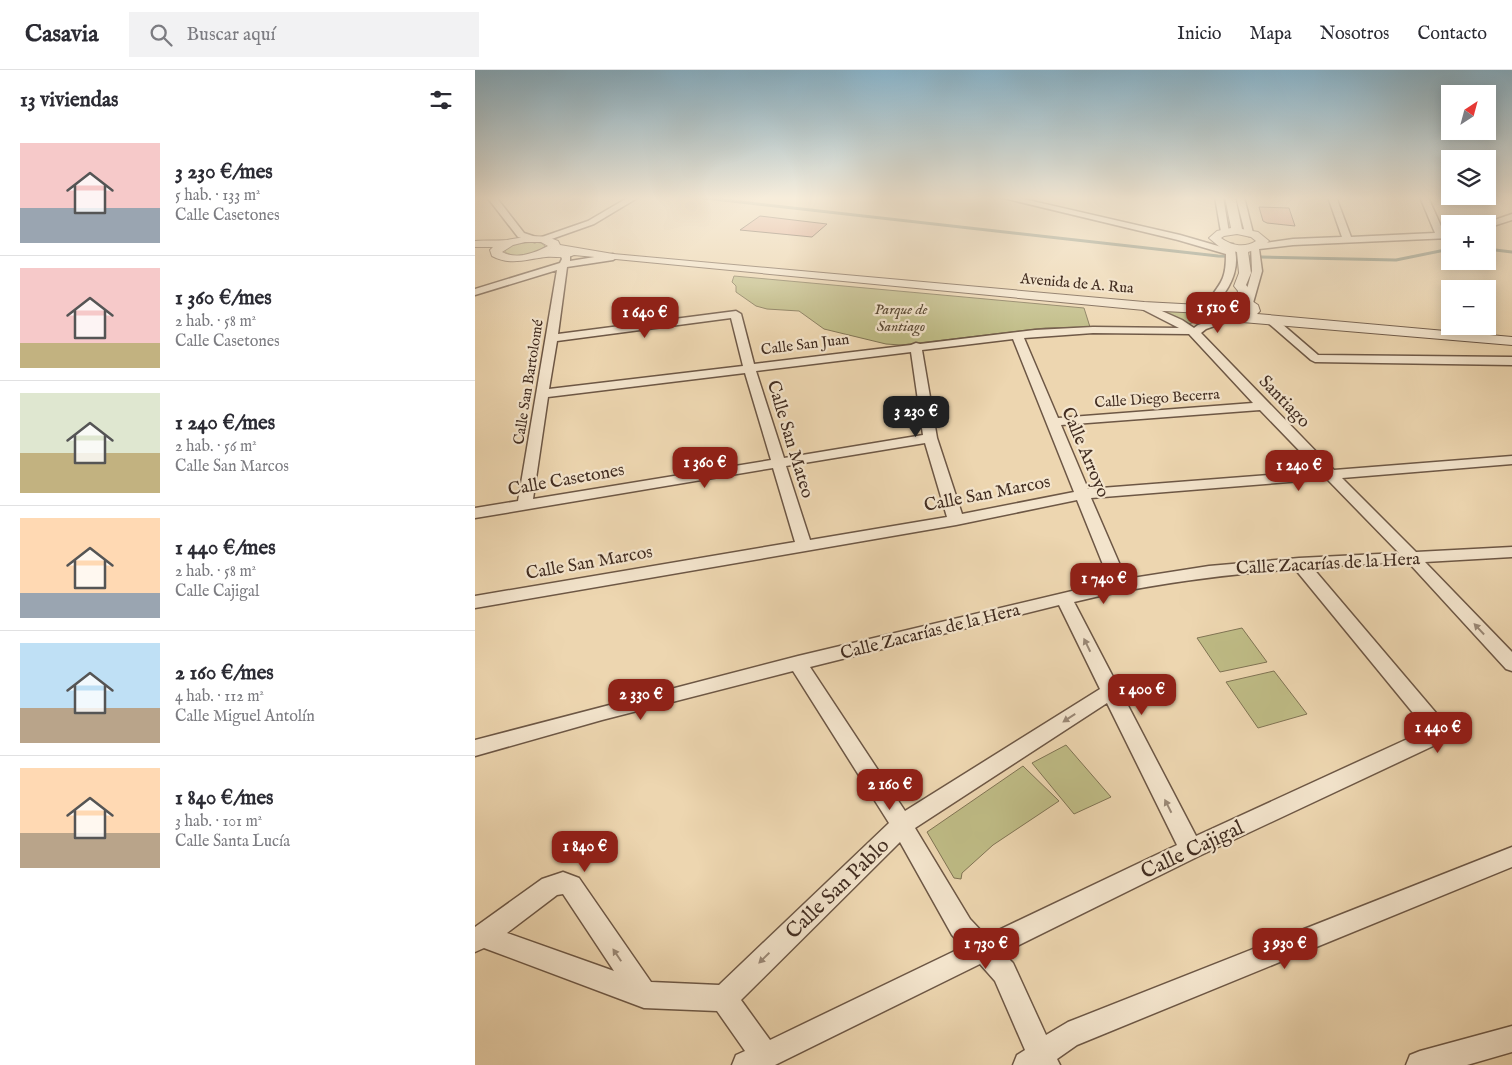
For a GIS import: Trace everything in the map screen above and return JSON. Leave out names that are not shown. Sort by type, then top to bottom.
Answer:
[{"type":"street","points":[[476,244],[496,250],[508,243]]},
{"type":"street","points":[[496,250],[496,254],[500,257],[509,258],[542,254],[546,243]]},
{"type":"street","name":"Avenida de A. Rua","points":[[550,243],[566,251],[613,257],[1145,306],[1213,303]]},
{"type":"street","points":[[1209,243],[1238,249],[1258,243]]},
{"type":"street","points":[[1209,243],[1238,249],[1282,243]]},
{"type":"street","points":[[1236,243],[1245,273],[1240,286]]},
{"type":"street","points":[[1194,332],[1196,326],[1230,278],[1238,249],[1238,243]]},
{"type":"street","points":[[1238,249],[1257,271],[1248,304]]},
{"type":"street","name":"Avenida de A. Rua","points":[[542,254],[564,259],[588,254]]},
{"type":"street","points":[[577,261],[588,254]]},
{"type":"street","points":[[475,292],[564,259],[577,261],[613,257]]},
{"type":"street","name":"Calle San Bartolomé","points":[[525,505],[564,259]]},
{"type":"street","points":[[1213,303],[1232,288],[1240,286]]},
{"type":"street","points":[[1194,332],[1206,325],[1251,313],[1244,290],[1240,286]]},
{"type":"street","points":[[1213,303],[1248,304],[1297,322]]},
{"type":"street","points":[[1213,303],[1236,317],[1512,341]]},
{"type":"street","name":"Santiago","points":[[1145,306],[1194,332],[1263,406],[1413,558],[1512,664]]},
{"type":"street","points":[[551,338],[736,314]]},
{"type":"street","name":"Calle San Mateo","points":[[736,314],[749,368],[804,546]]},
{"type":"street","points":[[1271,320],[1315,358],[1512,361]]},
{"type":"street","name":"Calle San Juan","points":[[542,394],[916,346],[1017,335],[1093,330],[1194,332]]},
{"type":"street","name":"Calle Arroyo","points":[[1017,335],[1120,585]]},
{"type":"street","points":[[916,346],[930,438],[956,520]]},
{"type":"street","name":"Calle Diego Becerra","points":[[1053,422],[1263,406]]},
{"type":"street","name":"Calle Casetones","points":[[475,513],[930,438]]},
{"type":"street","name":"Calle San Marcos","points":[[475,602],[956,520],[1084,494],[1512,460]]},
{"type":"street","name":"Calle Zacarías de la Hera","points":[[475,748],[602,713],[1120,585],[1209,571],[1299,563],[1512,553]]},
{"type":"street","name":"Calle Cajigal","points":[[755,1061],[1191,849],[1441,733],[1299,563]]},
{"type":"street","points":[[1064,598],[1191,849]]},
{"type":"street","points":[[798,664],[902,825],[961,927],[1004,972],[1038,1061],[1068,1035],[1512,857]]},
{"type":"street","name":"Calle San Pablo","points":[[724,998],[902,825],[1110,692]]},
{"type":"street","points":[[479,938],[550,887],[563,883],[571,886],[644,995]]},
{"type":"street","points":[[479,938],[644,995],[724,998],[755,1061]]},
{"type":"street","points":[[1420,1065],[1512,1039]]},
{"type":"green space","points":[[542,243],[545,246],[536,252],[520,256],[505,252],[505,249],[514,244]]},
{"type":"green space","name":"Parque de Santiago","points":[[734,276],[1084,308],[1090,327],[1045,328],[901,345],[886,344],[824,329],[799,311],[767,309],[756,306],[736,292],[736,286],[732,282]]},
{"type":"green space","points":[[1223,301],[1242,305],[1244,309],[1233,314],[1213,308],[1212,306],[1215,302]]},
{"type":"green space","points":[[1160,311],[1196,312],[1200,316],[1196,321],[1186,323],[1175,320]]},
{"type":"green space","points":[[1242,628],[1267,662],[1220,672],[1197,638]]},
{"type":"green space","points":[[1274,671],[1307,714],[1258,728],[1226,682]]},
{"type":"green space","points":[[1066,745],[1111,797],[1074,814],[1032,763]]},
{"type":"green space","points":[[1023,766],[1059,801],[993,845],[962,873],[961,879],[954,878],[927,832]]},
{"type":"waterway","points":[[1107,243],[1218,256],[1396,260],[1441,251]]},
{"type":"waterway","points":[[1496,250],[1512,252]]}]
